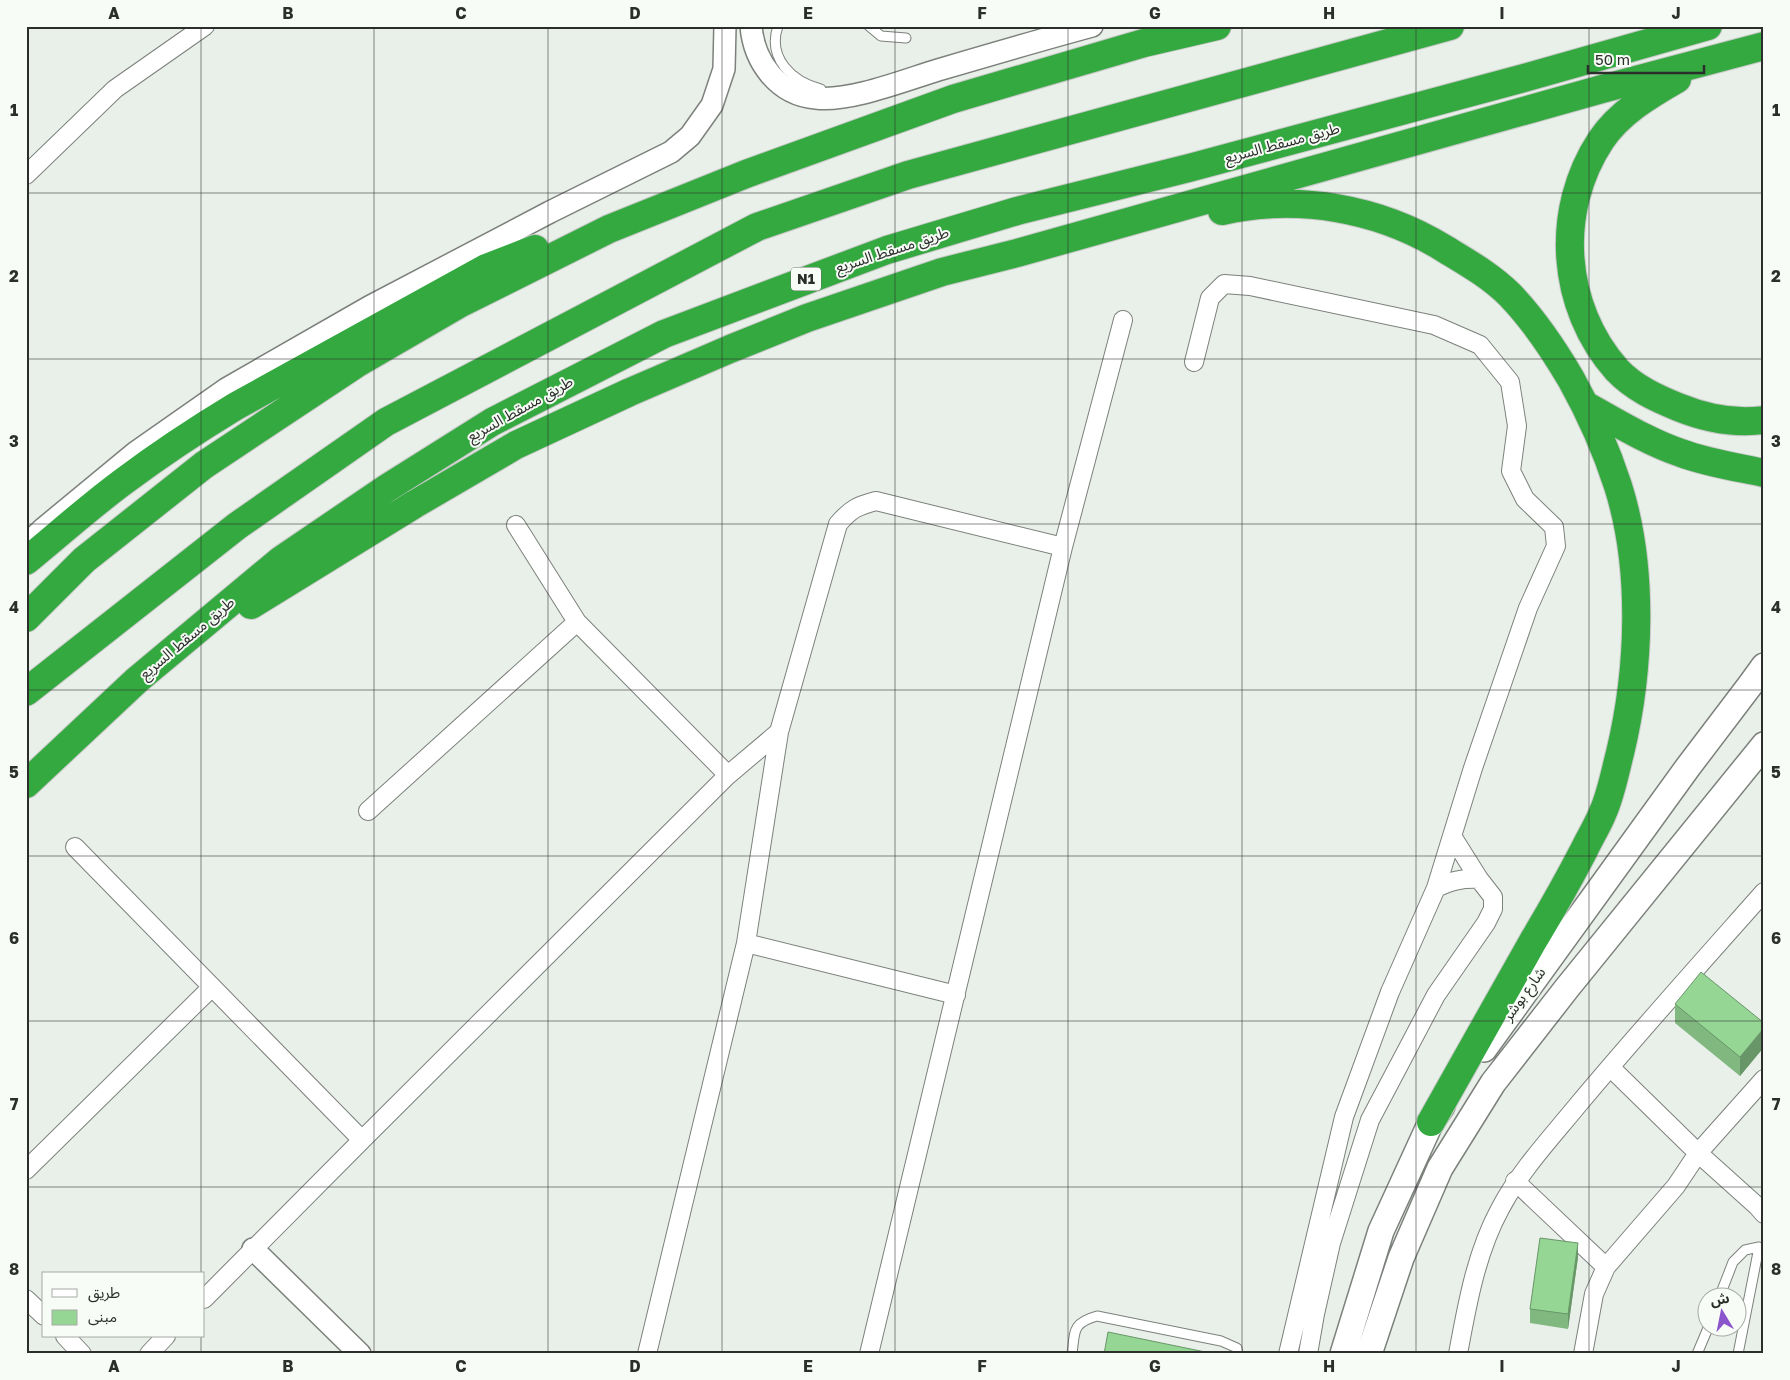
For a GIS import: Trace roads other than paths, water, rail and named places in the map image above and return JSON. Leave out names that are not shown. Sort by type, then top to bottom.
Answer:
[{"type":"highway","points":[[1144,43],[1177,26]]},
{"type":"highway","points":[[26,618],[84,560],[204,465],[356,364],[461,303],[609,229],[746,174],[953,99],[1144,43],[1217,26]]},
{"type":"highway","points":[[26,692],[236,526],[386,422],[756,227],[908,175],[1450,26]]},
{"type":"highway","name":"طريق مسقط السريع","points":[[26,784],[137,680],[281,560],[387,488],[492,422],[664,334],[887,250],[1017,211],[1199,166],[1505,84],[1708,26]]},
{"type":"highway","points":[[137,680],[284,583],[516,445],[639,388],[807,318],[942,272],[1017,253],[1602,89],[1764,46]]},
{"type":"highway","points":[[1764,50],[1679,78],[1640,100],[1615,124],[1602,139],[1587,164],[1576,196],[1569,250],[1578,303],[1600,347],[1618,370],[1652,396],[1696,415],[1733,421],[1764,420]]},
{"type":"highway","points":[[1017,253],[1121,234],[1229,209],[1275,203],[1332,207],[1377,217],[1427,237],[1485,274],[1510,295],[1557,354],[1585,405],[1618,488],[1628,527],[1632,559],[1636,614],[1634,658],[1631,693],[1621,751],[1604,810],[1565,886],[1431,1122]]},
{"type":"highway","points":[[26,561],[126,480],[200,428],[272,385],[486,268],[559,241],[609,229]]},
{"type":"highway","points":[[1585,405],[1648,439],[1681,453],[1720,464],[1764,473]]},
{"type":"main road","name":"شارع بوشر","points":[[1343,1354],[1381,1231],[1431,1122],[1688,767],[1764,666]]},
{"type":"main road","name":"شارع بوشر","points":[[1369,1354],[1401,1258],[1440,1168],[1493,1083],[1567,988],[1764,745]]},
{"type":"street","points":[[26,175],[115,89],[205,26]]},
{"type":"street","points":[[26,545],[136,452],[234,384],[369,307],[550,212],[671,152],[694,131],[712,105],[724,69],[725,26]]},
{"type":"street","points":[[750,26],[760,61],[776,80],[787,89],[800,95],[829,99],[877,89],[1003,50],[1092,26]]},
{"type":"street","points":[[1194,362],[1210,298],[1224,284],[1250,286],[1434,324],[1480,345],[1510,382],[1517,426],[1510,471],[1525,499],[1554,527],[1556,546],[1528,608],[1473,768],[1436,888],[1390,992],[1344,1118],[1288,1354]]},
{"type":"street","points":[[869,1354],[1063,548],[1122,320]]},
{"type":"street","points":[[647,1354],[746,943],[779,732],[838,524],[850,510],[861,504],[876,501],[1063,548]]},
{"type":"street","points":[[516,525],[577,622],[728,776]]},
{"type":"street","points":[[368,811],[577,622]]},
{"type":"street","points":[[205,1298],[728,776],[779,732]]},
{"type":"street","points":[[1308,1354],[1331,1243],[1370,1120],[1436,995],[1486,923],[1493,909],[1493,897],[1479,879],[1452,836]]},
{"type":"street","points":[[75,847],[362,1140]]},
{"type":"street","points":[[1436,888],[1453,880],[1479,879]]},
{"type":"street","points":[[1458,1354],[1465,1314],[1487,1237],[1499,1210],[1516,1182],[1610,1067],[1764,892]]},
{"type":"street","points":[[746,943],[956,995]]},
{"type":"street","points":[[26,1170],[212,987]]},
{"type":"street","points":[[1610,1067],[1764,1214]]},
{"type":"street","points":[[1583,1354],[1594,1294],[1606,1267],[1676,1186],[1698,1153],[1764,1078]]},
{"type":"street","points":[[1516,1182],[1606,1267]]},
{"type":"street","points":[[253,1249],[360,1354]]},
{"type":"street","points":[[26,1298],[42,1314]]},
{"type":"street","points":[[67,1338],[82,1354]]},
{"type":"street","points":[[149,1354],[164,1338]]},
{"type":"lane","points":[[778,26],[775,41],[780,60],[789,73],[801,82],[826,89],[862,84],[877,89]]},
{"type":"lane","points":[[868,26],[881,36],[906,38]]},
{"type":"lane","points":[[1723,1288],[1733,1262],[1745,1250],[1760,1247],[1748,1305]]},
{"type":"lane","points":[[1072,1354],[1075,1328],[1084,1320],[1097,1316],[1221,1341],[1237,1348],[1238,1354]]},
{"type":"lane","points":[[1697,1354],[1704,1338]]},
{"type":"lane","points":[[1738,1354],[1741,1338]]}]
